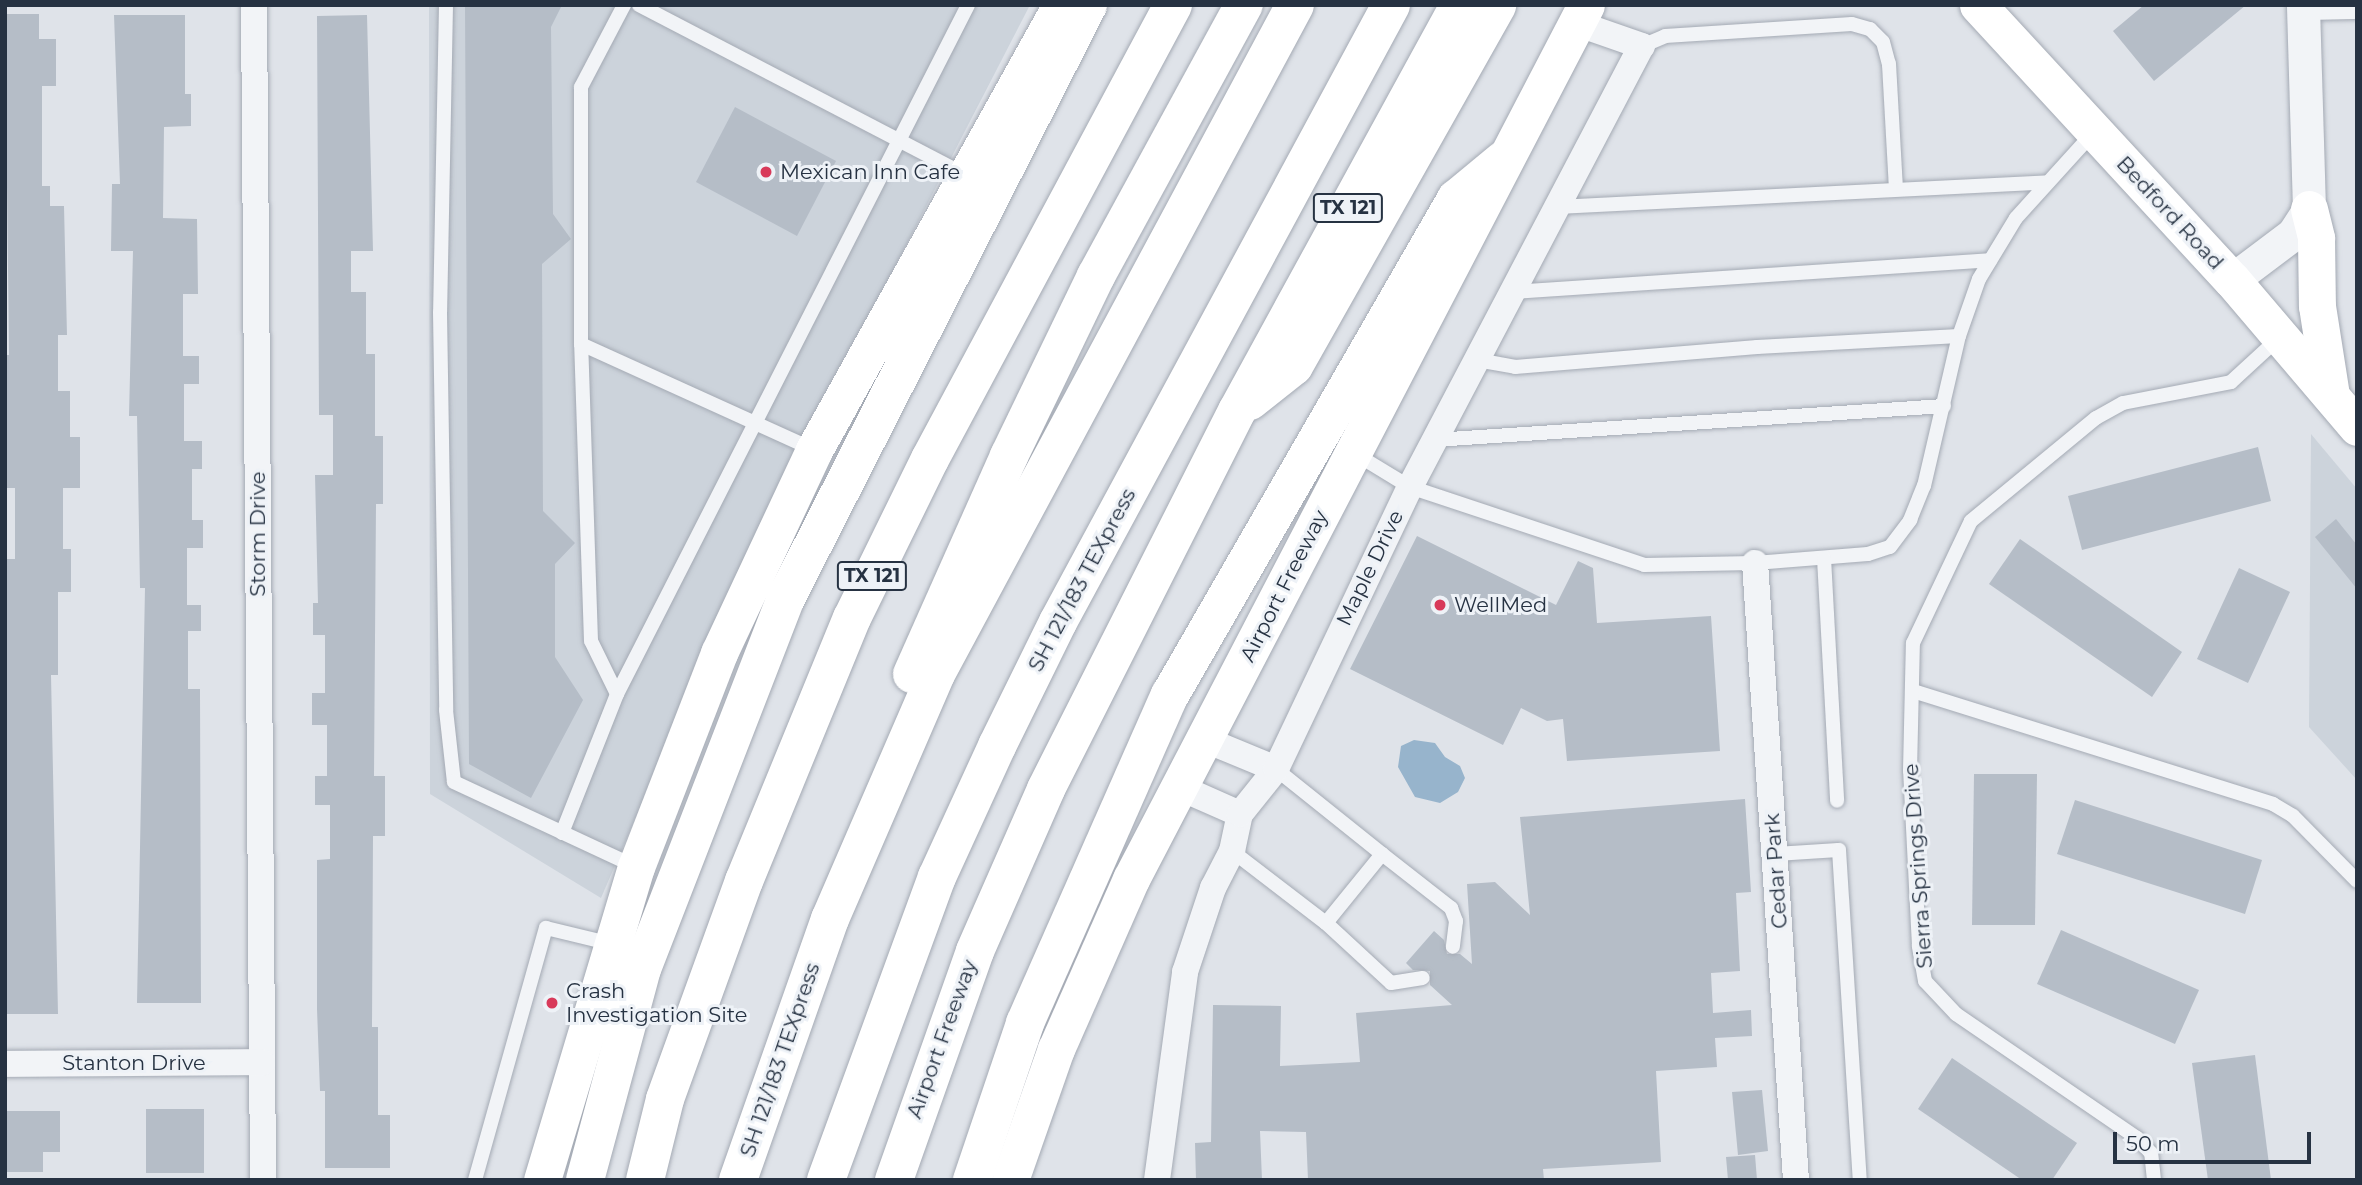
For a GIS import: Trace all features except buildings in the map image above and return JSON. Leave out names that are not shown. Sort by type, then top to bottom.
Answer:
[{"type":"highway","points":[[585,1180],[642,969],[779,615],[859,447],[1088,5]]},
{"type":"highway","name":"TX 121","points":[[645,1180],[665,1099],[744,881],[852,618],[930,459],[1173,5]]},
{"type":"highway","points":[[884,787],[916,658],[1096,276],[1244,5]]},
{"type":"highway","name":"SH 121/183 TEXpress","points":[[738,1180],[780,1051],[884,787],[936,674],[1295,5]]},
{"type":"highway","name":"SH 121/183 TEXpress","points":[[826,1180],[911,941],[997,746],[1058,622],[1391,5]]},
{"type":"highway","name":"Airport Freeway","points":[[894,1180],[975,951],[1046,789],[1237,411],[1459,5]]},
{"type":"highway","points":[[1237,411],[1294,366],[1497,5]]},
{"type":"highway","points":[[972,1180],[1025,1023],[1170,695],[1456,199],[1503,161]]},
{"type":"main road","points":[[542,1180],[636,867],[719,653],[814,450],[1061,5]]},
{"type":"main road","name":"Bedford Road","points":[[1978,5],[2232,280],[2357,427]]},
{"type":"main road","name":"Airport Freeway","points":[[1010,1180],[1056,1049],[1131,879],[1206,740],[1581,14]]},
{"type":"main road","points":[[2309,209],[2316,237],[2317,306],[2331,397]]},
{"type":"street","name":"Storm Drive","points":[[254,5],[263,1180]]},
{"type":"street","points":[[2232,280],[2293,234],[2309,209],[2303,9]]},
{"type":"street","points":[[1581,14],[1642,46]]},
{"type":"street","name":"Maple Drive","points":[[1157,1180],[1185,972],[1213,888],[1232,851],[1240,814],[1276,769],[1410,488],[1642,46]]},
{"type":"street","name":"Cedar Park","points":[[1755,563],[1796,1180]]},
{"type":"street","points":[[1206,740],[1276,769]]},
{"type":"street","points":[[1181,788],[1240,814]]},
{"type":"street","name":"Stanton Drive","points":[[5,1063],[262,1062]]},
{"type":"lane","points":[[446,5],[440,312],[446,710],[454,782],[636,867]]},
{"type":"lane","points":[[617,694],[591,641],[581,344],[581,87],[624,5]]},
{"type":"lane","points":[[639,5],[966,175]]},
{"type":"lane","points":[[562,832],[617,694],[901,143],[968,5]]},
{"type":"lane","points":[[2303,9],[2357,12]]},
{"type":"lane","points":[[1642,46],[1665,36],[1852,24],[1870,29],[1883,41],[1889,64],[1896,189]]},
{"type":"lane","points":[[1353,453],[1410,488],[1644,565],[1755,563],[1824,558],[1890,547],[1910,520],[1924,486],[1959,336],[1990,260],[2046,182],[2094,132]]},
{"type":"lane","points":[[1559,207],[2046,182]]},
{"type":"lane","points":[[1512,292],[1990,260]]},
{"type":"lane","points":[[1477,360],[1515,367],[1959,336]]},
{"type":"lane","name":"Sierra Springs Drive","points":[[2154,1180],[2151,1153],[2137,1138],[1956,1014],[1925,981],[1919,946],[1910,771],[1913,643],[1971,521],[2096,418],[2123,403],[2231,383],[2280,337]]},
{"type":"lane","points":[[581,344],[814,450]]},
{"type":"lane","points":[[1435,440],[1944,406]]},
{"type":"lane","points":[[1824,558],[1837,802]]},
{"type":"lane","points":[[1913,691],[2273,804],[2293,816],[2357,881]]},
{"type":"lane","points":[[1276,769],[1451,908],[1456,921],[1452,947]]},
{"type":"lane","points":[[1774,854],[1839,850],[1860,1180]]},
{"type":"lane","points":[[1232,851],[1326,923],[1391,983],[1423,978]]},
{"type":"lane","points":[[1326,923],[1382,854]]},
{"type":"lane","points":[[475,1180],[546,928],[613,944]]},
{"type":"shaded area","points":[[429,5],[1030,5],[760,528],[601,898],[430,794]]},
{"type":"shaded area","points":[[2311,434],[2357,489],[2357,780],[2309,727]]},
{"type":"water","points":[[1414,740],[1435,743],[1445,757],[1460,766],[1465,778],[1458,792],[1440,803],[1415,797],[1398,767],[1401,746]]},
{"type":"place","name":"Mexican Inn Cafe","points":[[766,172]]},
{"type":"place","name":"WellMed","points":[[1440,605]]},
{"type":"place","name":"Crash Investigation Site","points":[[552,1003]]}]
